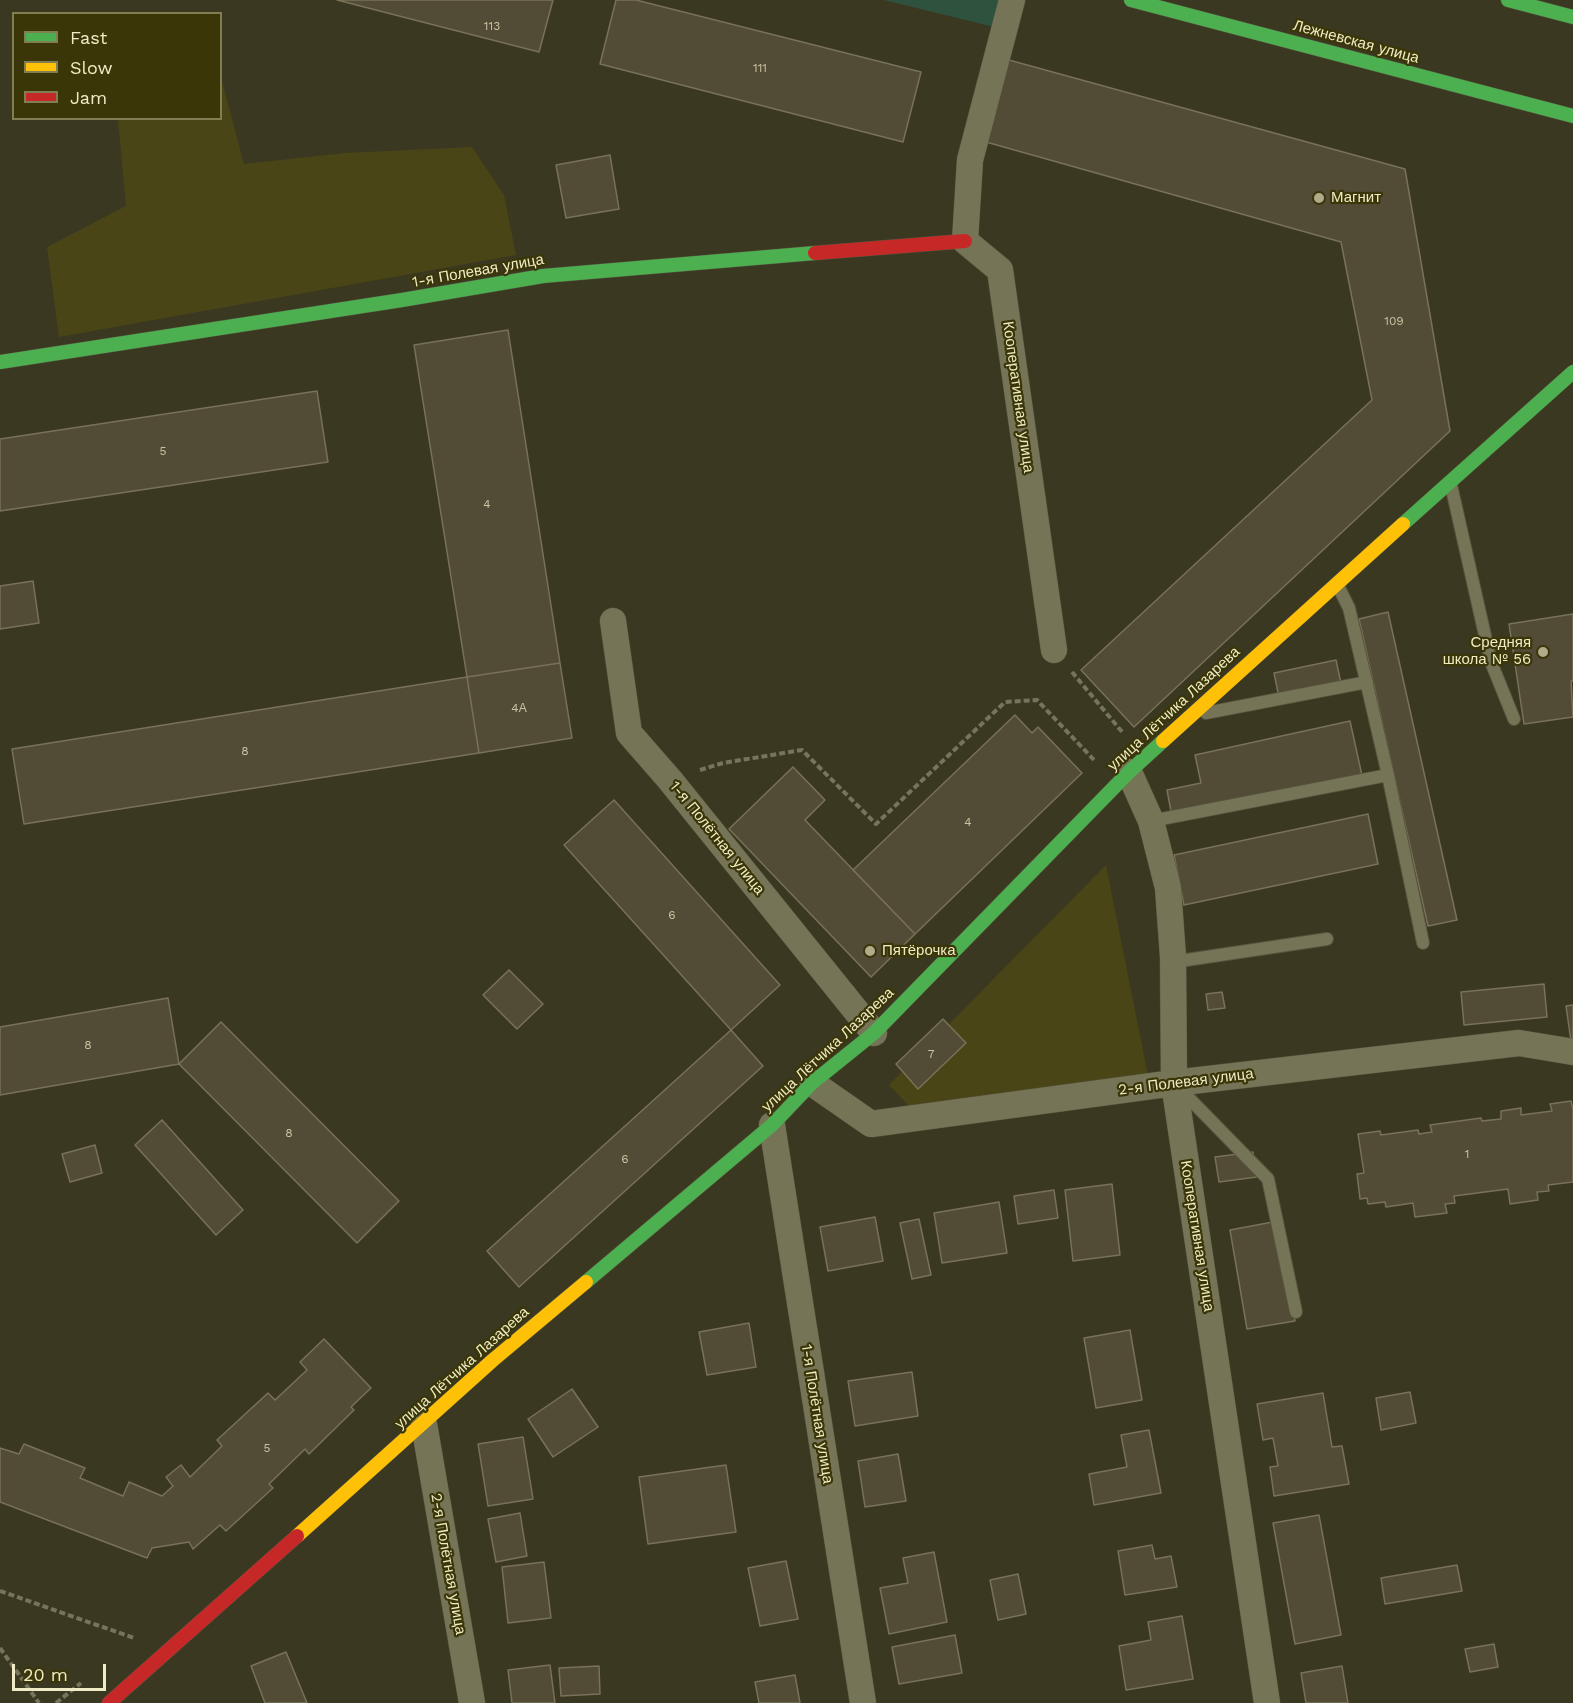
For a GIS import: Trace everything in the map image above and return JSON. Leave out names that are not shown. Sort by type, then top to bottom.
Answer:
[{"type":"main road","name":"Лежневская улица","points":[[1131,0],[1573,116]]},
{"type":"main road","points":[[1508,0],[1573,17]]},
{"type":"main road","name":"1-я Полевая улица","points":[[0,362],[543,276],[965,240]]},
{"type":"main road","name":"улица Лётчика Лазарева","points":[[109,1703],[493,1360],[772,1125],[812,1083],[874,1033],[1129,772],[1336,583],[1573,372]]},
{"type":"street","points":[[965,240],[970,160],[1012,0]]},
{"type":"street","name":"Кооперативная улица","points":[[965,240],[1000,270],[1054,650]]},
{"type":"street","name":"1-я Полётная улица","points":[[613,621],[629,733],[670,780],[874,1033]]},
{"type":"street","name":"Кооперативная улица","points":[[1129,772],[1151,821],[1168,888],[1173,962],[1174,1083],[1267,1703]]},
{"type":"street","name":"2-я Полевая улица","points":[[812,1083],[871,1124],[1174,1083],[1519,1043],[1573,1052]]},
{"type":"street","name":"1-я Полётная улица","points":[[772,1125],[862,1703]]},
{"type":"street","name":"2-я Полётная улица","points":[[424,1424],[472,1703]]},
{"type":"lane","points":[[1450,481],[1491,662],[1514,719]]},
{"type":"lane","points":[[1336,583],[1349,608],[1367,682],[1423,942]]},
{"type":"lane","points":[[1191,716],[1367,682]]},
{"type":"lane","points":[[1151,821],[1388,775]]},
{"type":"lane","points":[[1173,962],[1327,939]]},
{"type":"lane","points":[[1174,1083],[1268,1179],[1296,1312]]},
{"type":"path","points":[[1054,650],[1127,738]]},
{"type":"path","points":[[670,780],[723,763],[802,750],[876,824],[1005,702],[1037,699],[1097,764]]},
{"type":"path","points":[[0,1591],[138,1640]]},
{"type":"path","points":[[0,1648],[39,1703]]},
{"type":"shaded area","points":[[222,82],[244,164],[345,153],[472,147],[504,195],[516,255],[59,337],[47,247],[126,206],[118,120],[222,120]]},
{"type":"shaded area","points":[[1106,865],[1148,1075],[923,1121],[889,1085]]},
{"type":"green space","points":[[884,0],[998,0],[1002,1],[994,27]]},
{"type":"building","points":[[337,0],[553,0],[539,52]]},
{"type":"building","points":[[616,0],[636,0],[921,72],[903,142],[600,64]]},
{"type":"building","points":[[1009,60],[1405,169],[1450,431],[1134,727],[1081,670],[1372,400],[1341,242],[986,142]]},
{"type":"building","points":[[610,155],[619,209],[566,218],[556,165]]},
{"type":"building","points":[[508,330],[560,663],[467,677],[414,345]]},
{"type":"building","points":[[317,391],[328,462],[0,511],[0,439]]},
{"type":"building","points":[[33,581],[39,623],[0,629],[0,586]]},
{"type":"building","points":[[1388,612],[1457,920],[1428,926],[1359,619]]},
{"type":"building","name":"Средняя школа № 56","points":[[1573,614],[1573,681],[1571,681],[1573,717],[1524,724],[1509,624]]},
{"type":"building","points":[[1336,660],[1342,688],[1280,702],[1274,673]]},
{"type":"building","points":[[560,663],[572,738],[479,753],[467,677]]},
{"type":"building","points":[[467,677],[479,753],[24,824],[12,749]]},
{"type":"building","points":[[1015,715],[1032,733],[1038,727],[1082,773],[915,934],[853,870]]},
{"type":"building","points":[[1350,721],[1363,780],[1173,822],[1167,790],[1201,783],[1195,755]]},
{"type":"building","points":[[793,767],[825,800],[805,820],[915,934],[871,977],[729,829]]},
{"type":"building","points":[[614,800],[780,985],[731,1030],[564,845]]},
{"type":"building","points":[[1368,814],[1378,864],[1184,905],[1174,855]]},
{"type":"building","points":[[509,970],[543,1004],[517,1029],[483,995]]},
{"type":"building","points":[[1544,984],[1547,1017],[1464,1025],[1461,992]]},
{"type":"building","points":[[1222,992],[1225,1008],[1208,1010],[1206,994]]},
{"type":"building","points":[[168,998],[179,1064],[0,1095],[0,1027]]},
{"type":"building","points":[[1573,1005],[1573,1041],[1571,1041],[1566,1006]]},
{"type":"building","points":[[943,1019],[966,1043],[918,1089],[896,1064]]},
{"type":"building","points":[[221,1022],[399,1201],[357,1243],[179,1064]]},
{"type":"building","points":[[731,1030],[763,1066],[519,1287],[487,1251]]},
{"type":"building","points":[[1571,1101],[1573,1109],[1573,1182],[1548,1185],[1549,1191],[1537,1192],[1538,1200],[1510,1204],[1508,1189],[1454,1196],[1455,1203],[1445,1204],[1447,1213],[1415,1217],[1413,1203],[1386,1207],[1385,1202],[1368,1204],[1367,1198],[1360,1199],[1357,1174],[1364,1173],[1358,1134],[1380,1131],[1381,1135],[1418,1130],[1419,1134],[1432,1132],[1430,1125],[1481,1118],[1482,1121],[1501,1119],[1501,1111],[1521,1108],[1521,1115],[1552,1111],[1550,1104]]},
{"type":"building","points":[[162,1120],[243,1210],[216,1235],[135,1145]]},
{"type":"building","points":[[95,1145],[102,1173],[70,1182],[62,1154]]},
{"type":"building","points":[[1253,1152],[1257,1177],[1219,1182],[1215,1157]]},
{"type":"building","points":[[1112,1184],[1120,1255],[1073,1261],[1065,1190]]},
{"type":"building","points":[[1054,1190],[1058,1218],[1018,1224],[1014,1196]]},
{"type":"building","points":[[999,1202],[1007,1253],[942,1263],[934,1213]]},
{"type":"building","points":[[875,1217],[883,1261],[828,1271],[820,1227]]},
{"type":"building","points":[[919,1219],[931,1275],[912,1279],[900,1223]]},
{"type":"building","points":[[1278,1221],[1295,1321],[1247,1329],[1230,1230]]},
{"type":"building","points":[[749,1323],[756,1367],[707,1375],[699,1332]]},
{"type":"building","points":[[1130,1330],[1142,1400],[1096,1408],[1084,1338]]},
{"type":"building","points":[[324,1339],[371,1388],[351,1407],[354,1410],[309,1454],[305,1449],[269,1484],[273,1488],[226,1531],[220,1525],[193,1549],[189,1542],[152,1548],[147,1558],[0,1502],[0,1448],[19,1454],[24,1444],[85,1468],[80,1478],[123,1496],[129,1482],[162,1496],[173,1486],[166,1477],[181,1465],[190,1477],[222,1446],[217,1440],[268,1393],[275,1400],[307,1370],[300,1362]]},
{"type":"building","points":[[912,1372],[918,1416],[855,1426],[848,1381]]},
{"type":"building","points":[[572,1389],[598,1427],[553,1457],[528,1419]]},
{"type":"building","points":[[1410,1392],[1416,1423],[1381,1430],[1376,1398]]},
{"type":"building","points":[[1323,1393],[1332,1447],[1342,1446],[1349,1484],[1274,1496],[1270,1467],[1278,1466],[1273,1438],[1263,1440],[1257,1404]]},
{"type":"building","points":[[1149,1430],[1161,1493],[1094,1505],[1089,1474],[1127,1467],[1121,1435]]},
{"type":"building","points":[[523,1437],[533,1499],[488,1506],[478,1444]]},
{"type":"building","points":[[898,1454],[906,1501],[865,1507],[858,1461]]},
{"type":"building","points":[[726,1465],[736,1532],[648,1544],[639,1477]]},
{"type":"building","points":[[520,1513],[527,1556],[496,1562],[488,1519]]},
{"type":"building","points":[[1319,1515],[1341,1635],[1295,1644],[1273,1523]]},
{"type":"building","points":[[1152,1545],[1155,1559],[1171,1556],[1177,1587],[1125,1595],[1118,1551]]},
{"type":"building","points":[[934,1552],[947,1622],[889,1634],[880,1588],[908,1583],[903,1558]]},
{"type":"building","points":[[786,1561],[798,1619],[760,1626],[748,1568]]},
{"type":"building","points":[[544,1562],[551,1618],[508,1623],[502,1567]]},
{"type":"building","points":[[1457,1565],[1462,1591],[1385,1604],[1381,1578]]},
{"type":"building","points":[[1018,1574],[1026,1614],[998,1620],[990,1580]]},
{"type":"building","points":[[1182,1616],[1193,1679],[1126,1690],[1119,1646],[1151,1640],[1148,1622]]},
{"type":"building","points":[[955,1635],[962,1673],[899,1684],[892,1647]]},
{"type":"building","points":[[1494,1644],[1498,1667],[1470,1672],[1465,1649]]},
{"type":"building","points":[[286,1652],[307,1703],[265,1703],[251,1666]]},
{"type":"building","points":[[550,1665],[555,1703],[512,1703],[508,1670]]},
{"type":"building","points":[[599,1666],[600,1694],[561,1696],[559,1668]]},
{"type":"building","points":[[1342,1666],[1348,1703],[1306,1703],[1301,1673]]},
{"type":"building","points":[[795,1675],[800,1703],[759,1703],[755,1682]]},
{"type":"traffic: fast","points":[[1131,0],[1573,116]]},
{"type":"traffic: fast","points":[[1508,0],[1573,17]]},
{"type":"traffic: fast","points":[[0,362],[543,276],[815,253]]},
{"type":"traffic: fast","points":[[1403,524],[1573,372]]},
{"type":"traffic: fast","points":[[586,1282],[772,1125],[812,1083],[874,1033],[1129,772],[1163,741]]},
{"type":"traffic: slow","points":[[1163,741],[1403,524]]},
{"type":"traffic: slow","points":[[297,1536],[493,1360],[586,1282]]},
{"type":"traffic: jam","points":[[815,253],[965,241]]},
{"type":"traffic: jam","points":[[109,1703],[297,1536]]},
{"type":"place","name":"Магнит","points":[[1319,198]]},
{"type":"place","name":"Средняя школа № 56","points":[[1543,652]]},
{"type":"place","name":"Пятёрочка","points":[[870,951]]}]
